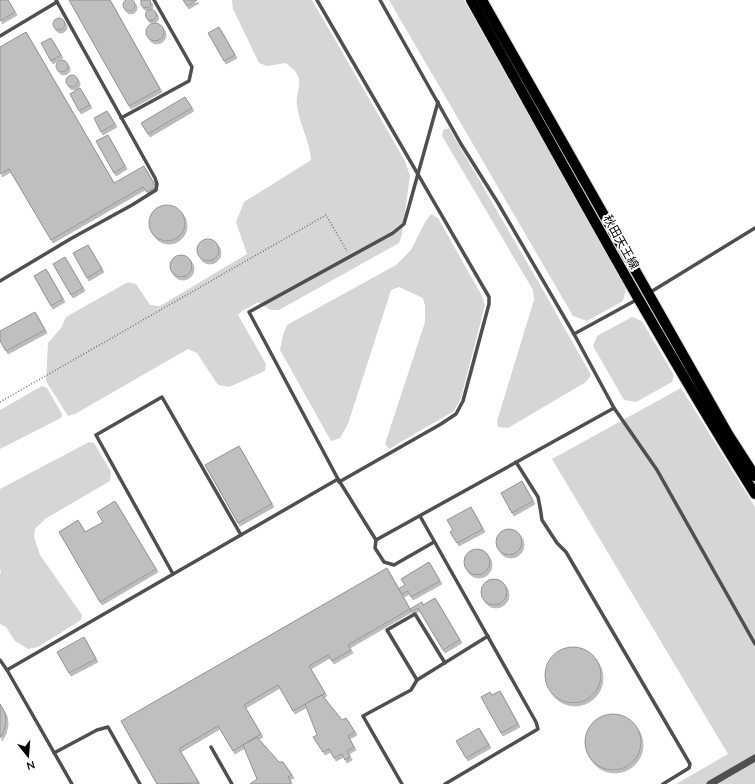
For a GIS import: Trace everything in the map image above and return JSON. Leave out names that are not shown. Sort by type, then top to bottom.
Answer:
[{"type":"main road","name":"秋田天王線","points":[[471,0],[638,299],[687,383],[755,494]]},
{"type":"main road","name":"秋田天王線","points":[[482,0],[728,434],[755,476]]},
{"type":"street","points":[[710,784],[755,758]]},
{"type":"lane","points":[[121,118],[189,80],[192,67],[154,0]]},
{"type":"lane","points":[[7,670],[338,480],[441,424],[456,414],[463,401],[490,304],[489,297],[317,0]]},
{"type":"lane","points":[[380,0],[461,144],[498,203],[574,334],[614,408],[657,470],[755,644]]},
{"type":"lane","points":[[0,36],[57,1],[157,184],[156,190],[132,205],[72,238],[0,281]]},
{"type":"lane","points":[[434,542],[394,565],[384,562],[375,548],[376,540],[338,480],[249,312],[393,233],[404,224],[438,102]]},
{"type":"lane","points":[[574,334],[649,293],[755,228]]},
{"type":"lane","points":[[173,574],[96,435],[162,397],[241,535]]},
{"type":"lane","points":[[376,540],[614,408]]},
{"type":"lane","points":[[516,462],[538,498],[542,520],[557,544],[566,552],[690,764],[689,768],[663,784]]},
{"type":"lane","points":[[420,516],[536,722],[538,729],[445,784]]},
{"type":"lane","points":[[417,680],[387,630],[416,614],[445,663]]},
{"type":"lane","points":[[402,784],[363,716],[411,690],[417,680],[488,636]]},
{"type":"lane","points":[[0,660],[72,784]]},
{"type":"lane","points":[[54,753],[97,730],[108,727],[140,784]]},
{"type":"lane","points":[[211,747],[232,784]]},
{"type":"path","points":[[0,402],[326,215],[350,256]]},
{"type":"shaded area","points":[[232,0],[312,0],[405,161],[410,176],[402,234],[399,243],[279,310],[271,310],[258,302],[242,311],[238,315],[266,364],[265,371],[229,387],[218,385],[197,353],[188,349],[75,414],[68,416],[46,381],[48,343],[61,328],[66,317],[128,282],[136,284],[150,305],[160,306],[247,254],[236,222],[244,202],[311,160],[309,146],[298,112],[297,101],[299,78],[286,63],[267,66],[259,63],[233,9]]},
{"type":"shaded area","points":[[389,0],[464,0],[626,289],[623,301],[587,321],[573,316]]},
{"type":"shaded area","points":[[449,128],[591,375],[586,382],[508,428],[498,427],[497,421],[534,300],[533,290],[442,136],[443,130]]},
{"type":"shaded area","points":[[431,214],[438,218],[482,296],[485,305],[461,398],[454,411],[389,449],[385,444],[425,322],[425,306],[423,298],[399,287],[391,290],[348,424],[340,438],[331,441],[280,350],[287,325],[396,265],[411,250],[425,222]]},
{"type":"shaded area","points":[[632,317],[642,321],[674,375],[672,382],[636,402],[624,400],[593,346],[597,336]]},
{"type":"shaded area","points":[[42,386],[47,388],[62,414],[61,418],[0,449],[0,410]]},
{"type":"shaded area","points":[[681,388],[755,507],[755,784],[676,784],[728,754],[552,459]]},
{"type":"shaded area","points":[[89,442],[94,443],[111,472],[110,481],[45,519],[35,529],[34,537],[40,555],[82,615],[81,620],[38,647],[28,649],[15,641],[6,627],[0,624],[0,489]]},
{"type":"building","points":[[129,-1],[133,1],[135,5],[133,9],[129,11],[125,9],[123,5],[125,1]]},
{"type":"building","points":[[0,0],[8,0],[15,12],[0,21]]},
{"type":"building","points":[[69,0],[110,0],[160,89],[129,106]]},
{"type":"building","points":[[141,0],[150,0],[151,5],[148,8],[143,7],[141,5]]},
{"type":"building","points":[[183,0],[197,0],[187,6]]},
{"type":"building","points":[[149,10],[153,10],[155,11],[155,19],[149,20],[146,17],[146,13]]},
{"type":"building","points":[[57,18],[61,18],[65,24],[61,30],[57,30],[53,26],[53,22]]},
{"type":"building","points":[[155,23],[161,26],[164,32],[161,38],[155,41],[149,38],[146,32],[149,26]]},
{"type":"building","points":[[219,27],[235,55],[224,61],[208,33]]},
{"type":"building","points":[[26,32],[114,183],[144,166],[156,187],[147,192],[143,187],[51,240],[9,169],[0,174],[0,47]]},
{"type":"building","points":[[51,38],[61,55],[51,61],[41,43]]},
{"type":"building","points":[[60,60],[64,60],[68,66],[64,72],[60,72],[56,68],[56,64]]},
{"type":"building","points":[[70,75],[74,75],[78,81],[74,87],[70,87],[66,83],[66,79]]},
{"type":"building","points":[[80,88],[90,105],[79,111],[70,94]]},
{"type":"building","points":[[185,97],[192,108],[148,134],[141,123]]},
{"type":"building","points":[[107,111],[115,124],[101,132],[94,118]]},
{"type":"building","points":[[108,135],[125,166],[114,173],[96,141]]},
{"type":"building","points":[[167,205],[180,210],[185,223],[180,236],[167,241],[154,236],[149,223],[154,210]]},
{"type":"building","points":[[204,239],[212,239],[219,246],[219,254],[212,261],[204,261],[197,254],[197,246]]},
{"type":"building","points":[[88,245],[102,269],[87,278],[73,253]]},
{"type":"building","points":[[177,255],[185,255],[192,262],[192,270],[185,277],[177,277],[170,270],[170,262]]},
{"type":"building","points":[[65,257],[83,288],[71,295],[53,264]]},
{"type":"building","points":[[46,269],[63,299],[51,306],[34,276]]},
{"type":"building","points":[[35,312],[45,330],[6,351],[0,341],[0,331]]},
{"type":"building","points":[[239,446],[272,504],[238,523],[205,465]]},
{"type":"building","points":[[522,481],[533,501],[512,513],[501,493]]},
{"type":"building","points":[[115,501],[156,569],[100,602],[59,532],[78,520],[85,532],[103,522],[97,512]]},
{"type":"building","points":[[471,507],[483,529],[457,543],[450,532],[453,530],[447,520]]},
{"type":"building","points":[[509,529],[518,533],[522,542],[518,551],[509,555],[500,551],[496,542],[500,533]]},
{"type":"building","points":[[477,549],[486,553],[490,562],[486,571],[477,575],[468,571],[464,562],[468,553]]},
{"type":"building","points":[[429,562],[440,581],[411,597],[408,591],[402,594],[398,589],[405,585],[401,579]]},
{"type":"building","points":[[387,568],[410,609],[348,645],[351,650],[332,661],[328,655],[309,666],[325,693],[293,711],[278,685],[244,705],[261,734],[233,751],[218,726],[179,749],[199,783],[157,784],[121,721]]},
{"type":"building","points":[[494,579],[503,583],[507,592],[503,601],[494,605],[485,601],[481,592],[485,583]]},
{"type":"building","points":[[435,598],[460,640],[443,650],[418,608],[411,612],[410,609],[422,602],[423,605]]},
{"type":"building","points":[[84,637],[96,659],[69,673],[57,652]]},
{"type":"building","points":[[573,647],[588,652],[596,660],[601,675],[596,690],[588,698],[573,703],[558,698],[550,690],[545,675],[550,660],[558,652]]},
{"type":"building","points":[[500,691],[518,724],[501,733],[481,697],[490,692],[492,695]]},
{"type":"building","points":[[322,695],[342,720],[346,718],[355,732],[348,736],[354,747],[347,751],[350,757],[345,760],[342,754],[334,758],[329,749],[323,752],[313,737],[317,735],[305,704]]},
{"type":"building","points":[[0,704],[5,713],[6,722],[4,731],[0,738]]},
{"type":"building","points":[[613,714],[628,719],[636,727],[641,742],[636,757],[628,765],[613,770],[598,765],[590,757],[585,742],[590,727],[598,719]]},
{"type":"building","points":[[479,728],[489,745],[466,758],[456,741]]},
{"type":"building","points":[[257,737],[279,762],[283,762],[292,775],[288,777],[291,782],[290,784],[250,784],[257,779],[243,745]]}]
